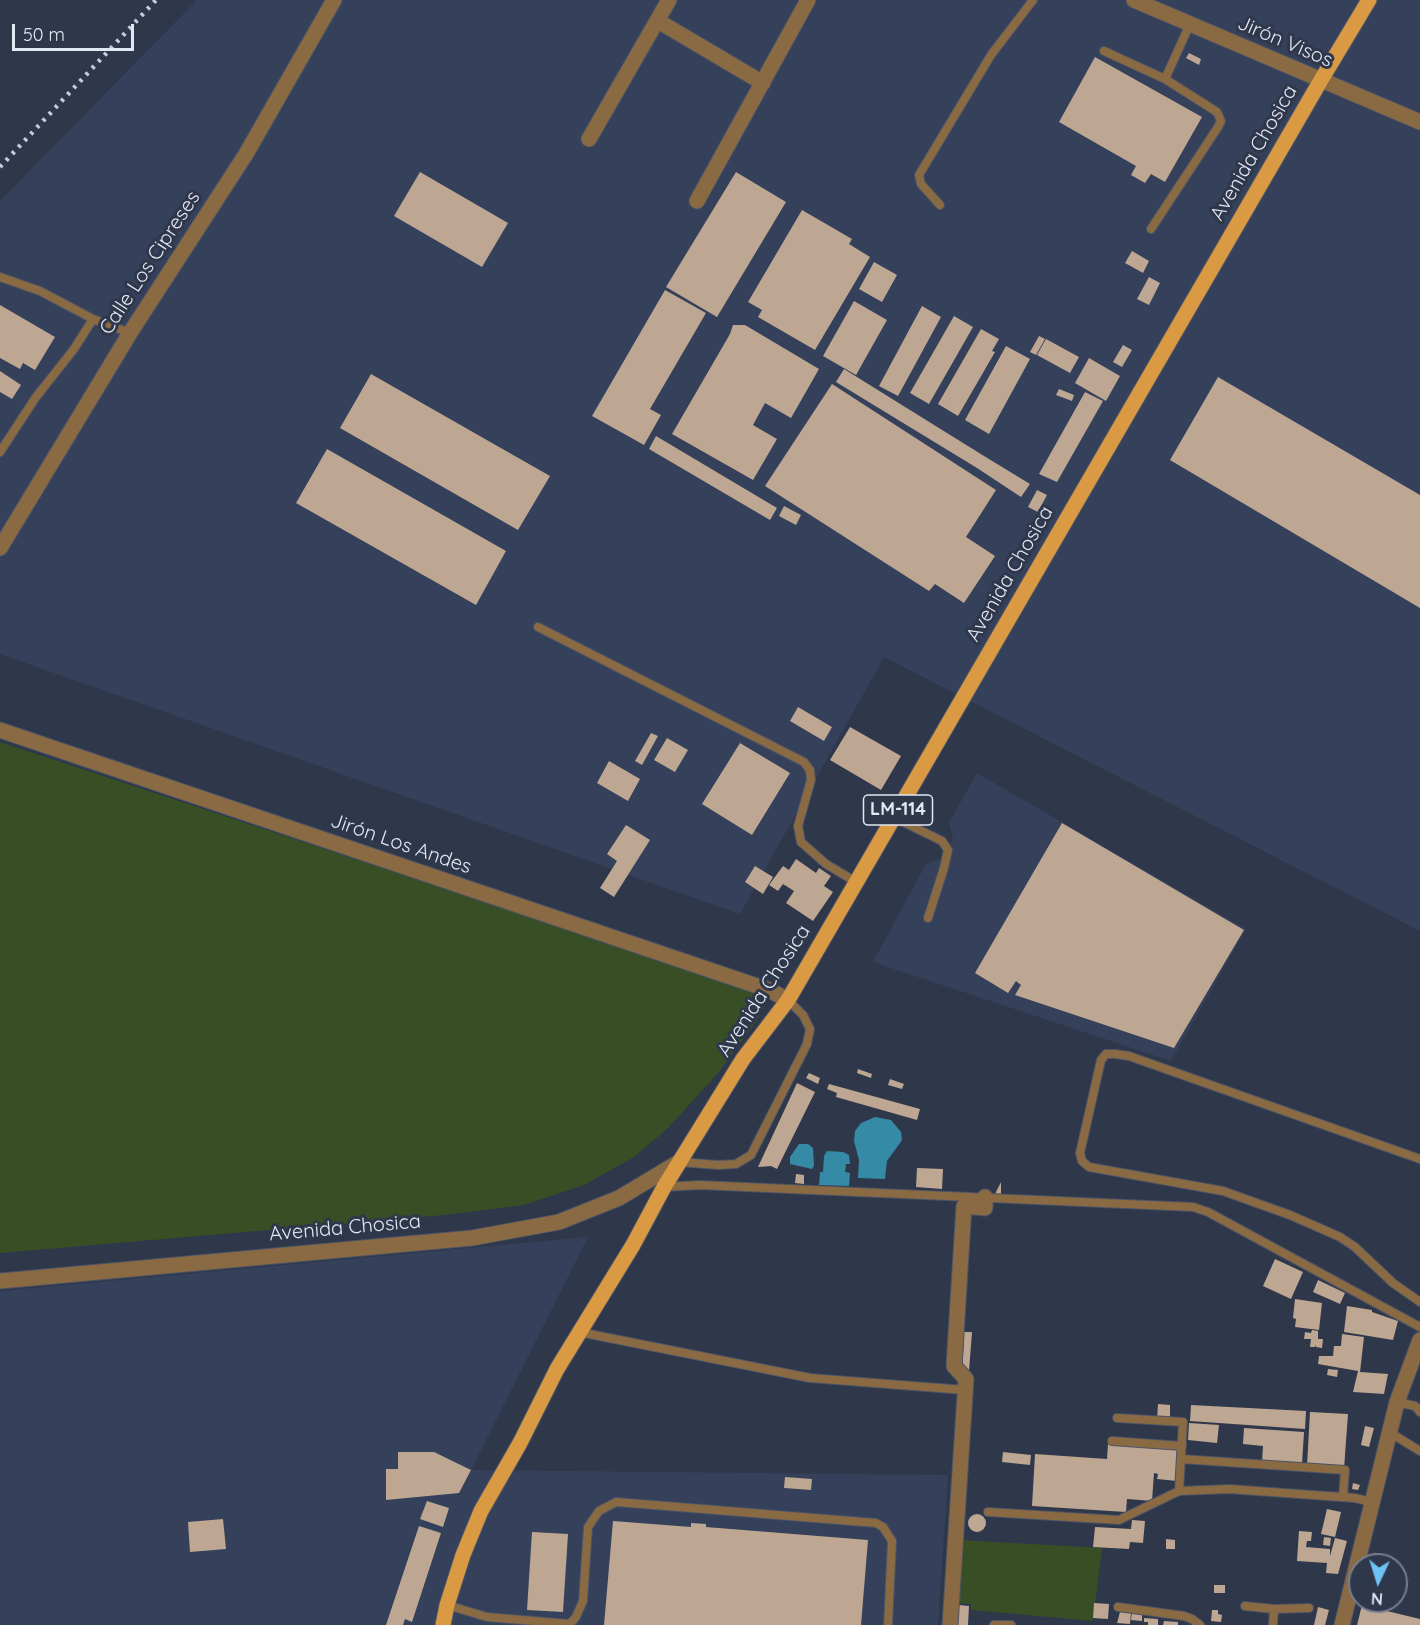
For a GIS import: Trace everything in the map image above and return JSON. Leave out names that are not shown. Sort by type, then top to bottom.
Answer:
[{"type":"main road","name":"Avenida Chosica","points":[[443,1625],[463,1555],[481,1511],[520,1443],[557,1369],[633,1245],[679,1162],[743,1059],[788,1000],[1369,0]]},
{"type":"street","name":"Calle Los Cipreses","points":[[0,548],[130,333],[246,154],[334,0]]},
{"type":"street","points":[[589,139],[669,0]]},
{"type":"street","points":[[697,201],[808,0]]},
{"type":"street","name":"Jirón Visos","points":[[1134,0],[1420,122]]},
{"type":"street","points":[[657,21],[763,82]]},
{"type":"street","name":"Jirón Los Andes","points":[[0,730],[758,986],[788,1000]]},
{"type":"street","name":"Avenida Chosica","points":[[0,1281],[472,1238],[559,1222],[619,1198],[679,1162]]},
{"type":"street","points":[[950,1625],[966,1379],[954,1366],[964,1206],[985,1208],[985,1197]]},
{"type":"street","points":[[1342,1625],[1396,1402],[1420,1340]]},
{"type":"lane","points":[[940,206],[921,184],[919,175],[990,55],[1033,0]]},
{"type":"lane","points":[[1165,79],[1190,24]]},
{"type":"lane","points":[[1104,51],[1165,79],[1217,112],[1221,121],[1151,229]]},
{"type":"lane","points":[[0,277],[40,291],[93,319],[130,333]]},
{"type":"lane","points":[[0,452],[36,397],[74,349],[93,319]]},
{"type":"lane","points":[[538,627],[804,762],[810,770],[811,780],[798,826],[801,842],[826,864],[856,882]]},
{"type":"lane","points":[[893,817],[942,841],[948,850],[928,918]]},
{"type":"lane","points":[[679,1162],[736,1164],[751,1155],[807,1044],[810,1029],[803,1015],[788,1000]]},
{"type":"lane","points":[[1420,1159],[1129,1056],[1115,1054],[1106,1054],[1101,1060],[1080,1153],[1082,1161],[1089,1167],[1223,1191],[1290,1215],[1340,1237],[1355,1247],[1393,1283],[1420,1302]]},
{"type":"lane","points":[[664,1187],[700,1185],[1193,1207],[1208,1212],[1420,1327]]},
{"type":"lane","points":[[579,1332],[810,1378],[965,1390]]},
{"type":"lane","points":[[1396,1402],[1415,1406],[1420,1412]]},
{"type":"lane","points":[[1117,1418],[1183,1422],[1179,1491]]},
{"type":"lane","points":[[1388,1433],[1420,1451]]},
{"type":"lane","points":[[1112,1441],[1182,1446]]},
{"type":"lane","points":[[1181,1459],[1345,1470],[1343,1497]]},
{"type":"lane","points":[[988,1512],[1119,1520],[1179,1491],[1229,1489],[1343,1497],[1371,1502]]},
{"type":"lane","points":[[447,1605],[488,1617],[569,1624],[576,1617],[583,1601],[588,1527],[599,1511],[616,1502],[876,1523],[883,1527],[892,1541],[888,1625]]},
{"type":"lane","points":[[1245,1606],[1274,1609],[1308,1608]]},
{"type":"lane","points":[[1118,1607],[1184,1616],[1200,1625]]},
{"type":"lane","points":[[1273,1625],[1274,1609]]},
{"type":"lane","points":[[994,1625],[1011,1625]]},
{"type":"shaded area","points":[[197,0],[1420,0],[1420,931],[884,657],[740,914],[0,654],[0,201]]},
{"type":"shaded area","points":[[977,773],[1246,929],[1171,1061],[873,962],[926,864],[943,858],[953,839],[949,823]]},
{"type":"shaded area","points":[[875,1117],[891,1120],[901,1132],[902,1140],[887,1161],[885,1179],[858,1178],[859,1160],[854,1141],[855,1131],[861,1123]]},
{"type":"shaded area","points":[[799,1144],[808,1144],[813,1148],[814,1166],[812,1169],[790,1164],[790,1157]]},
{"type":"shaded area","points":[[827,1151],[843,1152],[849,1155],[850,1164],[846,1164],[845,1172],[850,1173],[849,1186],[819,1185],[820,1172],[823,1172],[824,1156]]},
{"type":"shaded area","points":[[588,1237],[471,1470],[948,1475],[938,1625],[0,1625],[0,1291]]},
{"type":"green space","points":[[0,742],[746,988],[759,999],[762,1005],[760,1013],[756,1022],[718,1073],[668,1128],[634,1157],[584,1185],[524,1205],[444,1215],[0,1253]]},
{"type":"green space","points":[[959,1540],[1102,1548],[1093,1621],[971,1610],[971,1604],[955,1603]]},
{"type":"building","points":[[1189,53],[1201,59],[1199,65],[1186,58]]},
{"type":"building","points":[[1095,57],[1202,117],[1165,182],[1151,174],[1145,183],[1131,175],[1136,166],[1059,122]]},
{"type":"building","points":[[420,172],[508,223],[482,267],[394,216]]},
{"type":"building","points":[[736,172],[786,202],[717,317],[666,287]]},
{"type":"building","points":[[802,210],[852,239],[849,244],[870,257],[815,350],[758,317],[762,310],[748,302]]},
{"type":"building","points":[[1132,251],[1149,261],[1143,273],[1125,263]]},
{"type":"building","points":[[874,262],[897,275],[882,302],[859,289]]},
{"type":"building","points":[[1149,277],[1160,283],[1149,305],[1137,299]]},
{"type":"building","points":[[665,290],[706,313],[650,409],[661,415],[644,445],[592,416]]},
{"type":"building","points":[[854,301],[887,320],[856,375],[823,356]]},
{"type":"building","points":[[0,305],[55,337],[35,370],[23,363],[20,369],[0,358]]},
{"type":"building","points":[[922,306],[941,317],[898,396],[879,386]]},
{"type":"building","points":[[954,316],[973,327],[929,404],[910,393]]},
{"type":"building","points":[[733,325],[745,325],[819,369],[791,418],[765,403],[753,425],[777,439],[753,480],[672,434]]},
{"type":"building","points":[[981,329],[999,339],[992,351],[995,352],[958,416],[938,404]]},
{"type":"building","points":[[1039,336],[1045,339],[1036,355],[1030,352]]},
{"type":"building","points":[[1046,339],[1079,357],[1070,373],[1037,355]]},
{"type":"building","points":[[1123,345],[1132,350],[1122,367],[1113,362]]},
{"type":"building","points":[[1006,346],[1030,359],[989,434],[965,420]]},
{"type":"building","points":[[1089,358],[1120,376],[1106,401],[1075,383]]},
{"type":"building","points":[[844,369],[1030,484],[1021,497],[836,382]]},
{"type":"building","points":[[0,371],[21,385],[12,399],[0,392]]},
{"type":"building","points":[[371,374],[550,476],[518,530],[340,428]]},
{"type":"building","points":[[1218,377],[1420,495],[1420,608],[1170,460]]},
{"type":"building","points":[[832,384],[996,490],[966,537],[995,556],[964,603],[935,584],[929,591],[765,486]]},
{"type":"building","points":[[1059,389],[1074,395],[1072,401],[1056,395]]},
{"type":"building","points":[[1085,392],[1103,401],[1057,482],[1039,474]]},
{"type":"building","points":[[656,436],[777,508],[770,520],[649,449]]},
{"type":"building","points":[[327,449],[506,551],[476,605],[296,503]]},
{"type":"building","points":[[1037,490],[1047,495],[1038,512],[1028,507]]},
{"type":"building","points":[[784,506],[801,515],[796,525],[779,516]]},
{"type":"building","points":[[798,707],[832,727],[824,741],[790,721]]},
{"type":"building","points":[[850,727],[901,756],[881,790],[830,760]]},
{"type":"building","points":[[651,733],[658,736],[642,765],[635,761]]},
{"type":"building","points":[[667,738],[688,750],[675,772],[654,760]]},
{"type":"building","points":[[740,743],[790,773],[752,835],[702,804]]},
{"type":"building","points":[[609,761],[640,779],[628,801],[597,783]]},
{"type":"building","points":[[1062,823],[1244,930],[1174,1048],[1015,995],[1021,985],[1016,981],[1008,993],[975,973]]},
{"type":"building","points":[[626,825],[650,840],[614,897],[600,888],[617,861],[607,854]]},
{"type":"building","points":[[796,859],[816,873],[819,868],[831,876],[824,886],[833,892],[813,921],[786,903],[794,891],[783,884],[778,891],[769,885],[783,866],[789,870]]},
{"type":"building","points":[[755,866],[773,877],[763,894],[745,882]]},
{"type":"building","points":[[858,1069],[872,1074],[871,1078],[857,1073]]},
{"type":"building","points":[[809,1073],[820,1078],[818,1084],[806,1078]]},
{"type":"building","points":[[890,1079],[904,1084],[902,1089],[888,1085]]},
{"type":"building","points":[[797,1083],[815,1092],[777,1169],[771,1166],[758,1167]]},
{"type":"building","points":[[829,1084],[920,1109],[917,1120],[836,1097],[837,1093],[827,1089]]},
{"type":"building","points":[[917,1168],[943,1169],[942,1189],[916,1187]]},
{"type":"building","points":[[796,1174],[804,1175],[804,1184],[795,1183]]},
{"type":"building","points":[[1001,1182],[1001,1198],[995,1194]]},
{"type":"building","points":[[1275,1259],[1303,1272],[1291,1299],[1263,1286]]},
{"type":"building","points":[[1318,1280],[1345,1293],[1340,1304],[1313,1292]]},
{"type":"building","points":[[1295,1299],[1322,1303],[1319,1330],[1295,1327],[1296,1319],[1293,1318]]},
{"type":"building","points":[[1347,1306],[1372,1310],[1372,1312],[1398,1321],[1393,1340],[1344,1332]]},
{"type":"building","points":[[1312,1330],[1318,1331],[1318,1339],[1323,1339],[1322,1348],[1316,1345],[1310,1347],[1311,1339],[1304,1339],[1305,1332],[1311,1333]]},
{"type":"building","points":[[961,1332],[972,1332],[969,1371],[962,1370],[964,1340],[960,1340]]},
{"type":"building","points":[[1342,1334],[1364,1337],[1360,1372],[1388,1374],[1384,1394],[1353,1392],[1358,1371],[1318,1364],[1319,1356],[1333,1356],[1334,1346],[1341,1346]]},
{"type":"building","points":[[1328,1369],[1338,1370],[1337,1377],[1327,1375]]},
{"type":"building","points":[[1158,1404],[1170,1405],[1170,1420],[1157,1419]]},
{"type":"building","points":[[1191,1405],[1306,1411],[1305,1429],[1190,1421]]},
{"type":"building","points":[[1310,1412],[1348,1414],[1344,1469],[1307,1466]]},
{"type":"building","points":[[1189,1423],[1219,1425],[1217,1443],[1188,1440]]},
{"type":"building","points":[[1365,1426],[1374,1428],[1369,1447],[1361,1445]]},
{"type":"building","points":[[1244,1428],[1304,1432],[1302,1464],[1262,1462],[1263,1446],[1243,1444]]},
{"type":"building","points":[[1108,1444],[1179,1449],[1177,1481],[1157,1479],[1158,1474],[1154,1473],[1152,1501],[1127,1499],[1126,1512],[1032,1506],[1035,1454],[1107,1459]]},
{"type":"building","points":[[398,1452],[434,1452],[471,1470],[459,1493],[386,1500],[386,1469],[398,1469]]},
{"type":"building","points":[[1003,1452],[1031,1455],[1030,1465],[1002,1462]]},
{"type":"building","points":[[785,1477],[812,1479],[811,1490],[784,1488]]},
{"type":"building","points":[[1353,1483],[1360,1485],[1358,1490],[1352,1489]]},
{"type":"building","points":[[427,1501],[449,1508],[443,1527],[420,1519]]},
{"type":"building","points":[[1327,1509],[1341,1512],[1335,1537],[1321,1534]]},
{"type":"building","points":[[977,1514],[983,1517],[986,1523],[983,1529],[977,1532],[971,1529],[968,1523],[971,1517]]},
{"type":"building","points":[[223,1519],[226,1549],[190,1552],[188,1522]]},
{"type":"building","points":[[1132,1520],[1145,1521],[1143,1543],[1130,1542],[1129,1549],[1093,1547],[1095,1527],[1131,1529]]},
{"type":"building","points":[[613,1521],[691,1527],[691,1523],[706,1524],[706,1527],[868,1540],[861,1625],[604,1625]]},
{"type":"building","points":[[419,1526],[441,1533],[412,1622],[405,1619],[403,1625],[386,1625]]},
{"type":"building","points":[[1299,1531],[1312,1532],[1311,1541],[1307,1541],[1306,1547],[1330,1549],[1330,1556],[1335,1538],[1347,1541],[1338,1574],[1326,1573],[1327,1563],[1297,1561]]},
{"type":"building","points":[[532,1532],[568,1534],[563,1612],[527,1610]]},
{"type":"building","points":[[1324,1537],[1331,1538],[1330,1546],[1323,1545]]},
{"type":"building","points":[[1166,1539],[1175,1540],[1175,1549],[1166,1549]]},
{"type":"building","points":[[1214,1585],[1225,1585],[1225,1593],[1214,1593]]},
{"type":"building","points":[[1094,1603],[1109,1604],[1108,1619],[1093,1618]]},
{"type":"building","points":[[959,1605],[969,1606],[968,1625],[953,1625],[955,1608],[959,1609]]},
{"type":"building","points":[[1318,1607],[1329,1610],[1325,1625],[1314,1625]]},
{"type":"building","points":[[1212,1610],[1218,1610],[1218,1614],[1222,1615],[1221,1622],[1211,1621]]},
{"type":"building","points":[[1120,1612],[1131,1613],[1130,1624],[1117,1623]]},
{"type":"building","points":[[1132,1612],[1142,1614],[1142,1621],[1131,1620]]},
{"type":"building","points":[[1360,1613],[1395,1613],[1420,1619],[1420,1625],[1357,1625]]},
{"type":"building","points":[[1144,1618],[1158,1619],[1158,1625],[1148,1625],[1148,1622],[1144,1622]]},
{"type":"building","points":[[1164,1621],[1178,1622],[1178,1625],[1163,1625]]},
{"type":"railway","points":[[0,167],[156,0]]}]
